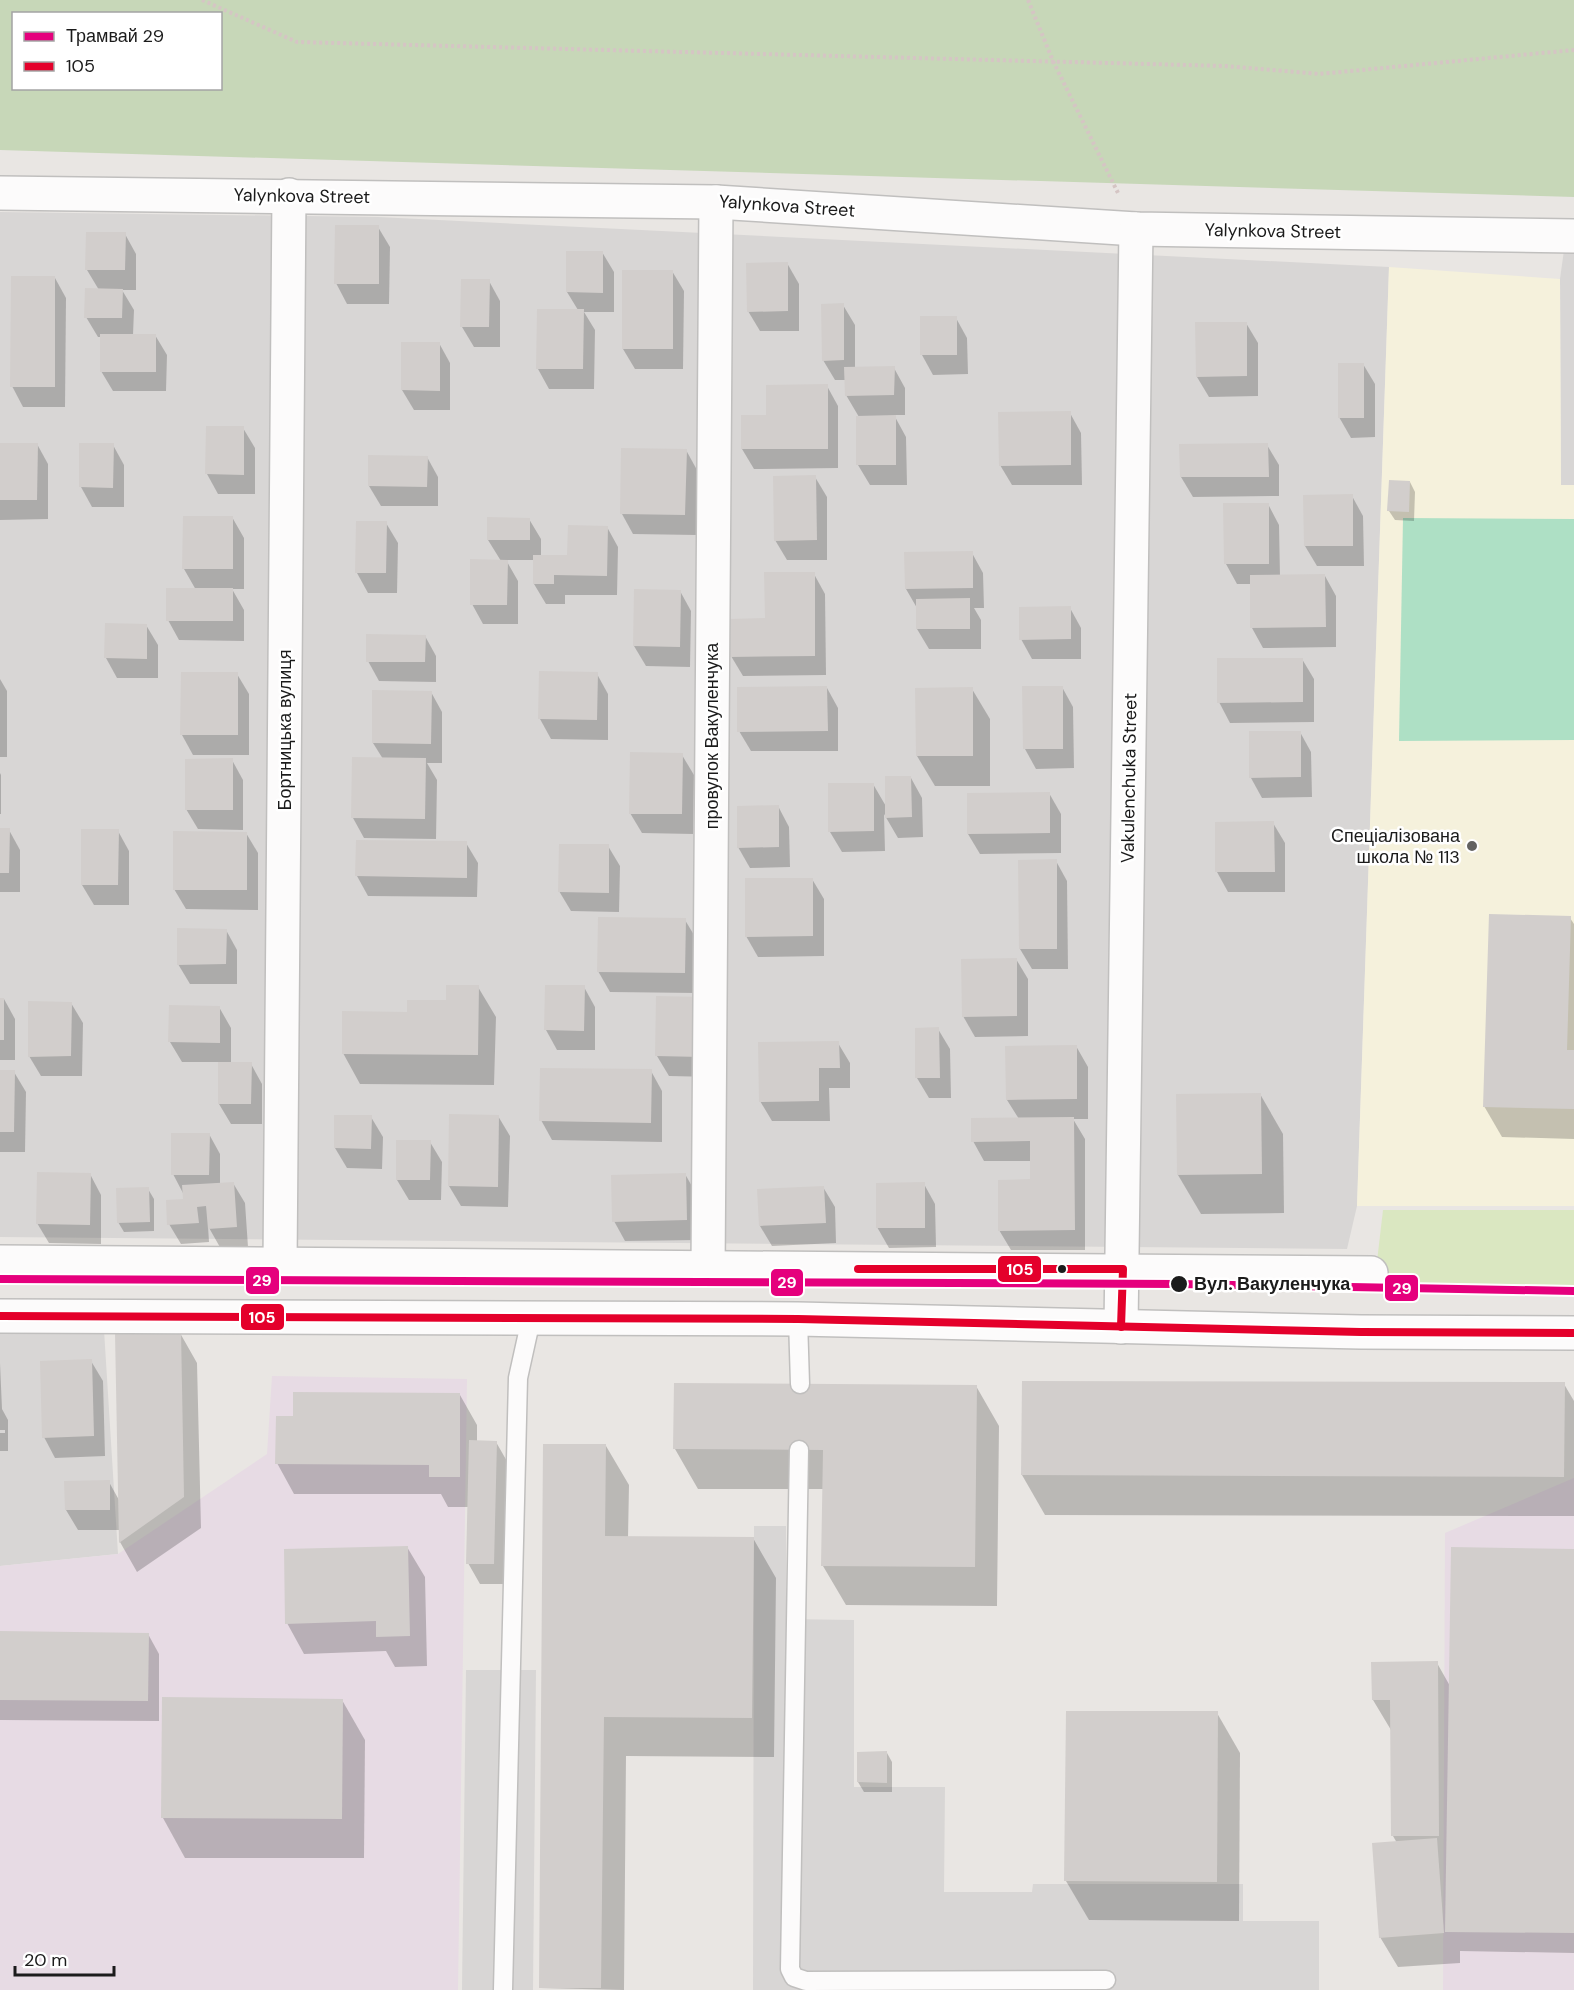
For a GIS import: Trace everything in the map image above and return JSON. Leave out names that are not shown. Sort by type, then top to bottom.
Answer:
[{"type":"street","name":"Yalynkova Street","points":[[0,193],[717,201],[1136,229],[1574,236]]},
{"type":"street","name":"Бортницька вулиця","points":[[280,1265],[289,195]]},
{"type":"street","name":"провулок Вакуленчука","points":[[708,1270],[717,201]]},
{"type":"street","name":"Vakulenchuka Street","points":[[1121,1327],[1124,1269],[1136,229]]},
{"type":"street","points":[[0,1262],[708,1270],[1124,1269],[1371,1273]]},
{"type":"street","points":[[0,1316],[798,1319],[1121,1327],[1574,1333]]},
{"type":"lane","points":[[503,1990],[518,1378],[531,1319]]},
{"type":"lane","points":[[798,1319],[800,1384]]},
{"type":"lane","points":[[800,1450],[790,1969],[794,1977],[806,1981],[1106,1980]]},
{"type":"path","points":[[202,0],[297,42],[1225,66],[1319,74],[1574,50]]},
{"type":"path","points":[[1028,0],[1053,61],[1136,229]]},
{"type":"shaded area","points":[[0,212],[378,217],[1389,267],[1357,1206],[1347,1249],[0,1237]]},
{"type":"shaded area","points":[[1566,236],[1574,236],[1574,485],[1561,485],[1560,279]]},
{"type":"shaded area","name":"Спеціалізована школа № 113","points":[[1389,267],[1560,279],[1561,485],[1574,485],[1574,1206],[1357,1206]]},
{"type":"shaded area","points":[[0,1330],[104,1330],[118,1554],[0,1566]]},
{"type":"shaded area","points":[[272,1376],[467,1379],[458,1990],[0,1990],[0,1566],[118,1554],[267,1454]]},
{"type":"shaded area","points":[[1574,1478],[1574,1990],[1443,1990],[1445,1533]]},
{"type":"shaded area","points":[[754,1526],[786,1526],[786,1619],[854,1620],[854,1787],[945,1787],[944,1892],[1032,1892],[1033,1884],[1243,1884],[1243,1921],[1319,1921],[1319,1990],[753,1990]]},
{"type":"shaded area","points":[[466,1670],[536,1670],[533,1990],[462,1990]]},
{"type":"green space","points":[[0,0],[1574,0],[1574,197],[0,150]]},
{"type":"green space","points":[[1403,518],[1574,519],[1574,740],[1399,741]]},
{"type":"green space","points":[[1383,1210],[1574,1210],[1574,1288],[1374,1287]]},
{"type":"building","points":[[335,225],[379,225],[379,284],[334,284]]},
{"type":"building","points":[[86,232],[126,232],[125,270],[85,270]]},
{"type":"building","points":[[566,251],[603,251],[603,293],[566,292]]},
{"type":"building","points":[[788,262],[788,311],[747,312],[746,263]]},
{"type":"building","points":[[622,270],[673,270],[673,349],[622,349]]},
{"type":"building","points":[[11,276],[55,276],[55,387],[10,387]]},
{"type":"building","points":[[461,279],[490,279],[489,327],[460,327]]},
{"type":"building","points":[[85,288],[123,289],[122,318],[84,318]]},
{"type":"building","points":[[844,303],[844,360],[822,361],[821,304]]},
{"type":"building","points":[[537,309],[584,309],[583,369],[536,369]]},
{"type":"building","points":[[920,316],[957,316],[957,355],[920,355]]},
{"type":"building","points":[[1195,322],[1247,322],[1247,376],[1196,377]]},
{"type":"building","points":[[100,334],[156,334],[156,372],[100,372]]},
{"type":"building","points":[[401,342],[440,342],[440,391],[401,390]]},
{"type":"building","points":[[1338,363],[1364,363],[1364,418],[1338,418]]},
{"type":"building","points":[[895,366],[894,395],[845,396],[844,367]]},
{"type":"building","points":[[828,384],[828,449],[741,449],[741,415],[766,415],[766,385]]},
{"type":"building","points":[[1071,411],[1071,465],[999,466],[998,412]]},
{"type":"building","points":[[896,415],[896,465],[856,465],[856,416]]},
{"type":"building","points":[[206,426],[244,426],[244,475],[205,474]]},
{"type":"building","points":[[0,443],[38,443],[37,500],[0,500]]},
{"type":"building","points":[[79,443],[114,443],[113,488],[79,487]]},
{"type":"building","points":[[1268,443],[1269,477],[1180,477],[1179,444]]},
{"type":"building","points":[[621,448],[687,449],[685,515],[620,514]]},
{"type":"building","points":[[368,455],[428,456],[427,487],[368,486]]},
{"type":"building","points":[[816,475],[817,540],[774,541],[773,476]]},
{"type":"building","points":[[1389,480],[1410,481],[1409,512],[1387,511]]},
{"type":"building","points":[[1353,494],[1353,546],[1304,546],[1303,495]]},
{"type":"building","points":[[1223,503],[1269,503],[1269,564],[1224,564]]},
{"type":"building","points":[[183,516],[233,516],[233,569],[182,569]]},
{"type":"building","points":[[487,517],[530,518],[530,540],[487,540]]},
{"type":"building","points":[[356,521],[387,521],[386,573],[355,573]]},
{"type":"building","points":[[568,525],[608,526],[607,576],[554,575],[554,584],[533,584],[533,555],[567,555]]},
{"type":"building","points":[[973,551],[973,588],[905,589],[904,552]]},
{"type":"building","points":[[470,559],[508,560],[507,605],[470,605]]},
{"type":"building","points":[[764,572],[815,572],[815,656],[730,657],[730,619],[765,618]]},
{"type":"building","points":[[1325,574],[1326,627],[1250,628],[1250,575]]},
{"type":"building","points":[[166,588],[233,588],[233,621],[166,621]]},
{"type":"building","points":[[634,589],[681,590],[680,647],[633,646]]},
{"type":"building","points":[[970,598],[970,629],[916,629],[916,599]]},
{"type":"building","points":[[1071,606],[1071,639],[1019,640],[1019,607]]},
{"type":"building","points":[[105,623],[147,624],[147,659],[104,658]]},
{"type":"building","points":[[366,634],[426,635],[425,662],[366,662]]},
{"type":"building","points":[[1217,658],[1303,658],[1303,702],[1217,703]]},
{"type":"building","points":[[539,671],[598,672],[597,720],[538,719]]},
{"type":"building","points":[[181,672],[238,672],[238,735],[180,735]]},
{"type":"building","points":[[827,686],[828,731],[737,732],[737,687]]},
{"type":"building","points":[[1022,686],[1063,686],[1063,749],[1023,749]]},
{"type":"building","points":[[973,687],[973,756],[916,756],[915,688]]},
{"type":"building","points":[[372,690],[432,691],[431,744],[372,743]]},
{"type":"building","points":[[1249,731],[1301,731],[1301,777],[1249,778]]},
{"type":"building","points":[[630,752],[683,753],[682,814],[629,814]]},
{"type":"building","points":[[352,757],[426,758],[425,819],[351,818]]},
{"type":"building","points":[[233,758],[233,810],[185,810],[185,759]]},
{"type":"building","points":[[885,776],[911,776],[912,817],[885,818]]},
{"type":"building","points":[[828,783],[874,783],[874,831],[828,832]]},
{"type":"building","points":[[1050,792],[1050,833],[967,834],[967,793]]},
{"type":"building","points":[[779,805],[779,847],[737,848],[737,806]]},
{"type":"building","points":[[1274,821],[1275,872],[1215,872],[1215,822]]},
{"type":"building","points":[[0,828],[10,828],[9,873],[0,873]]},
{"type":"building","points":[[81,829],[119,829],[118,885],[81,885]]},
{"type":"building","points":[[173,831],[247,832],[247,890],[173,890]]},
{"type":"building","points":[[356,840],[467,841],[467,878],[355,876]]},
{"type":"building","points":[[559,844],[609,844],[609,893],[558,892]]},
{"type":"building","points":[[1057,859],[1057,949],[1019,949],[1018,860]]},
{"type":"building","points":[[745,878],[813,878],[813,936],[745,937]]},
{"type":"building","points":[[1489,914],[1571,916],[1567,1050],[1574,1050],[1574,1109],[1483,1107]]},
{"type":"building","points":[[598,917],[686,918],[685,973],[597,972]]},
{"type":"building","points":[[177,928],[227,929],[226,964],[177,965]]},
{"type":"building","points":[[1017,958],[1017,1016],[962,1017],[961,959]]},
{"type":"building","points":[[446,985],[479,985],[478,1055],[342,1054],[342,1011],[407,1012],[407,1000],[446,1000]]},
{"type":"building","points":[[545,985],[585,985],[584,1031],[544,1030]]},
{"type":"building","points":[[656,996],[703,997],[702,1057],[655,1056]]},
{"type":"building","points":[[0,998],[4,998],[4,1040],[0,1040]]},
{"type":"building","points":[[28,1001],[72,1002],[71,1056],[28,1057]]},
{"type":"building","points":[[169,1005],[220,1006],[220,1043],[168,1042]]},
{"type":"building","points":[[939,1027],[940,1078],[915,1078],[915,1028]]},
{"type":"building","points":[[839,1041],[840,1068],[819,1068],[819,1101],[759,1102],[758,1042]]},
{"type":"building","points":[[1077,1045],[1077,1099],[1006,1100],[1005,1046]]},
{"type":"building","points":[[218,1062],[252,1062],[251,1104],[218,1104]]},
{"type":"building","points":[[540,1068],[652,1069],[651,1123],[539,1121]]},
{"type":"building","points":[[0,1070],[15,1070],[14,1132],[0,1132]]},
{"type":"building","points":[[1261,1093],[1262,1174],[1177,1175],[1176,1094]]},
{"type":"building","points":[[449,1114],[499,1115],[498,1187],[448,1186]]},
{"type":"building","points":[[334,1115],[372,1115],[371,1149],[334,1148]]},
{"type":"building","points":[[1074,1117],[1075,1230],[998,1231],[998,1180],[1030,1179],[1030,1141],[971,1142],[971,1118]]},
{"type":"building","points":[[171,1133],[210,1133],[209,1175],[171,1175]]},
{"type":"building","points":[[396,1140],[431,1140],[430,1180],[396,1180]]},
{"type":"building","points":[[37,1172],[91,1173],[90,1225],[36,1224]]},
{"type":"building","points":[[686,1173],[687,1220],[612,1222],[611,1175]]},
{"type":"building","points":[[234,1182],[237,1227],[208,1229],[206,1206],[197,1207],[199,1223],[167,1225],[166,1200],[183,1199],[182,1185]]},
{"type":"building","points":[[925,1182],[925,1228],[876,1228],[876,1183]]},
{"type":"building","points":[[824,1186],[826,1223],[759,1226],[757,1189]]},
{"type":"building","points":[[149,1187],[150,1222],[117,1223],[116,1188]]},
{"type":"building","points":[[181,1331],[184,1497],[119,1543],[115,1333]]},
{"type":"building","points":[[92,1359],[94,1436],[42,1438],[40,1361]]},
{"type":"building","points":[[1022,1381],[1565,1382],[1564,1477],[1021,1475]]},
{"type":"building","points":[[674,1383],[977,1385],[975,1567],[821,1566],[823,1450],[673,1449]]},
{"type":"building","points":[[293,1392],[460,1393],[460,1477],[429,1477],[429,1465],[275,1464],[276,1416],[293,1416]]},
{"type":"building","points":[[469,1440],[497,1441],[494,1564],[466,1564]]},
{"type":"building","points":[[543,1444],[606,1444],[605,1536],[754,1537],[752,1718],[604,1717],[601,1988],[539,1988]]},
{"type":"building","points":[[110,1480],[110,1510],[65,1510],[64,1481]]},
{"type":"building","points":[[408,1546],[410,1636],[376,1637],[376,1621],[285,1624],[284,1549]]},
{"type":"building","points":[[1451,1547],[1574,1549],[1574,1933],[1445,1932]]},
{"type":"building","points":[[0,1631],[149,1633],[148,1701],[0,1700]]},
{"type":"building","points":[[1438,1661],[1439,1836],[1391,1836],[1390,1700],[1372,1700],[1371,1662]]},
{"type":"building","points":[[162,1697],[343,1699],[342,1819],[161,1818]]},
{"type":"building","points":[[1066,1711],[1218,1711],[1217,1882],[1064,1881]]},
{"type":"building","points":[[887,1751],[887,1783],[857,1782],[857,1752]]},
{"type":"building","points":[[1437,1838],[1444,1933],[1379,1938],[1372,1843]]},
{"type":"tram line","name":"29","points":[[0,1279],[1179,1284],[1574,1291]]},
{"type":"transit line","name":"105","points":[[858,1269],[1123,1269],[1121,1327]]},
{"type":"transit line","name":"105","points":[[0,1316],[798,1319],[1361,1332],[1574,1333]]},
{"type":"place","name":"Спеціалізована школа № 113","points":[[1472,846]]},
{"type":"place","name":"Вул. Вакуленчука","points":[[1179,1284]]}]
